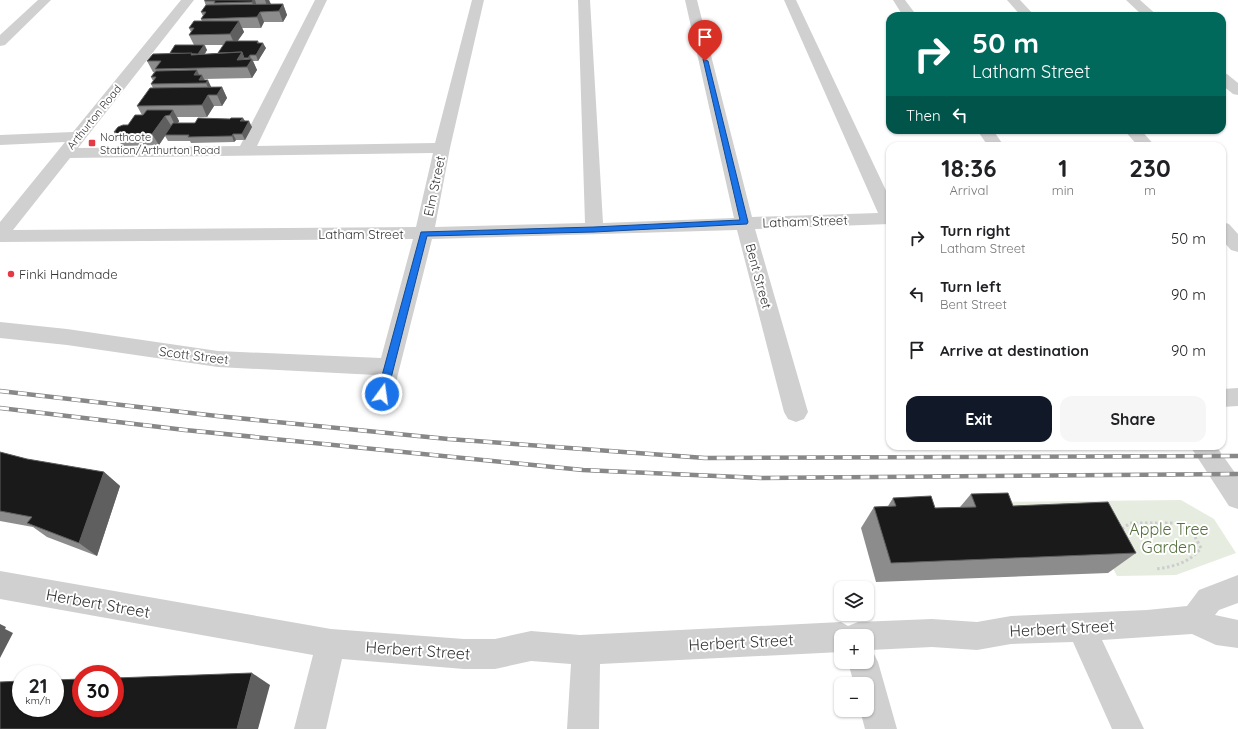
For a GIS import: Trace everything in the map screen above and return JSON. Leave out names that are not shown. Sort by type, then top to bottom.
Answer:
[{"type":"street","points":[[0,42],[45,0]]},
{"type":"street","name":"Arthurton Road","points":[[0,235],[64,153],[188,0]]},
{"type":"street","points":[[246,151],[321,0]]},
{"type":"street","name":"Elm Street","points":[[382,394],[424,234],[442,148],[478,0]]},
{"type":"street","points":[[584,0],[594,229]]},
{"type":"street","name":"Bent Street","points":[[690,0],[744,222],[796,412]]},
{"type":"street","points":[[790,0],[886,209]]},
{"type":"street","points":[[899,0],[907,12]]},
{"type":"street","points":[[1013,0],[1024,12]]},
{"type":"street","points":[[1132,0],[1146,12]]},
{"type":"street","points":[[1226,80],[1238,91]]},
{"type":"street","points":[[1136,134],[1143,142]]},
{"type":"street","points":[[0,140],[77,137]]},
{"type":"street","points":[[64,153],[442,148]]},
{"type":"street","name":"Latham Street","points":[[0,235],[424,234],[886,218]]},
{"type":"street","points":[[1226,232],[1238,246]]},
{"type":"street","name":"Scott Street","points":[[0,330],[67,337],[218,359],[389,367]]},
{"type":"street","points":[[1226,398],[1238,397]]},
{"type":"street","points":[[1204,450],[1237,503]]},
{"type":"street","name":"Herbert Street","points":[[0,585],[331,644],[464,654],[495,654],[531,646],[586,649],[834,637]]},
{"type":"street","points":[[1238,590],[1209,600],[1194,620],[1216,631],[1238,634]]},
{"type":"street","name":"Herbert Street","points":[[874,635],[932,633],[977,636],[1011,630],[1194,620]]},
{"type":"street","points":[[1081,627],[1128,729]]},
{"type":"street","points":[[310,729],[331,644]]},
{"type":"street","points":[[584,729],[586,649]]},
{"type":"street","points":[[865,669],[881,729]]},
{"type":"path","points":[[1122,532],[1122,528],[1130,523],[1177,523],[1194,535],[1201,548],[1198,553],[1189,560],[1174,567],[1155,569]]},
{"type":"green space","name":"Apple Tree Garden","points":[[1181,500],[1214,519],[1236,553],[1176,575],[1117,576],[1087,518],[1000,518],[994,502]]},
{"type":"building","points":[[205,0],[253,0],[252,2],[214,3],[215,1]]},
{"type":"building","points":[[283,4],[279,11],[260,12],[257,17],[201,19],[206,12],[201,12],[206,5]]},
{"type":"building","points":[[194,21],[239,21],[230,34],[189,35],[194,28],[189,28]]},
{"type":"building","points":[[226,41],[258,41],[257,43],[263,43],[256,55],[250,55],[248,58],[244,58],[242,52],[218,53]]},
{"type":"building","points":[[175,45],[204,45],[198,54],[170,53]]},
{"type":"building","points":[[242,52],[237,60],[252,59],[247,67],[155,69],[161,61],[147,61],[153,54],[192,53],[191,55]]},
{"type":"building","points":[[197,70],[194,75],[202,75],[199,80],[208,80],[206,83],[151,84],[156,77],[151,77],[156,71]]},
{"type":"building","points":[[222,87],[217,95],[208,95],[202,105],[137,106],[150,88]]},
{"type":"building","points":[[147,110],[173,110],[170,115],[165,116],[152,134],[115,134],[116,132],[114,132],[118,127],[128,125],[135,115],[143,115]]},
{"type":"building","points":[[198,118],[243,118],[240,121],[249,121],[242,134],[233,134],[232,136],[188,137],[189,135],[165,135],[173,123],[195,123]]},
{"type":"building","points":[[0,452],[27,459],[104,472],[79,543],[27,523],[32,517],[0,511]]},
{"type":"building","points":[[1008,493],[1013,506],[1108,502],[1136,553],[891,563],[874,507],[896,506],[893,498],[931,496],[935,508],[976,507],[971,494]]},
{"type":"building","points":[[252,673],[237,729],[0,729],[0,682],[12,681],[12,717],[64,717],[64,680],[72,679],[72,717],[124,717],[124,678]]},
{"type":"railway","points":[[0,391],[217,416],[448,439],[705,458],[1238,456]]},
{"type":"railway","points":[[0,408],[185,430],[583,470],[761,478],[1238,474]]},
{"type":"place","name":"Northcote Station/Arthurton Road","points":[[92,143]]},
{"type":"place","name":"Finki Handmade","points":[[11,274]]},
{"type":"route","points":[[382,394],[424,234],[594,229],[744,222],[705,61]]}]
